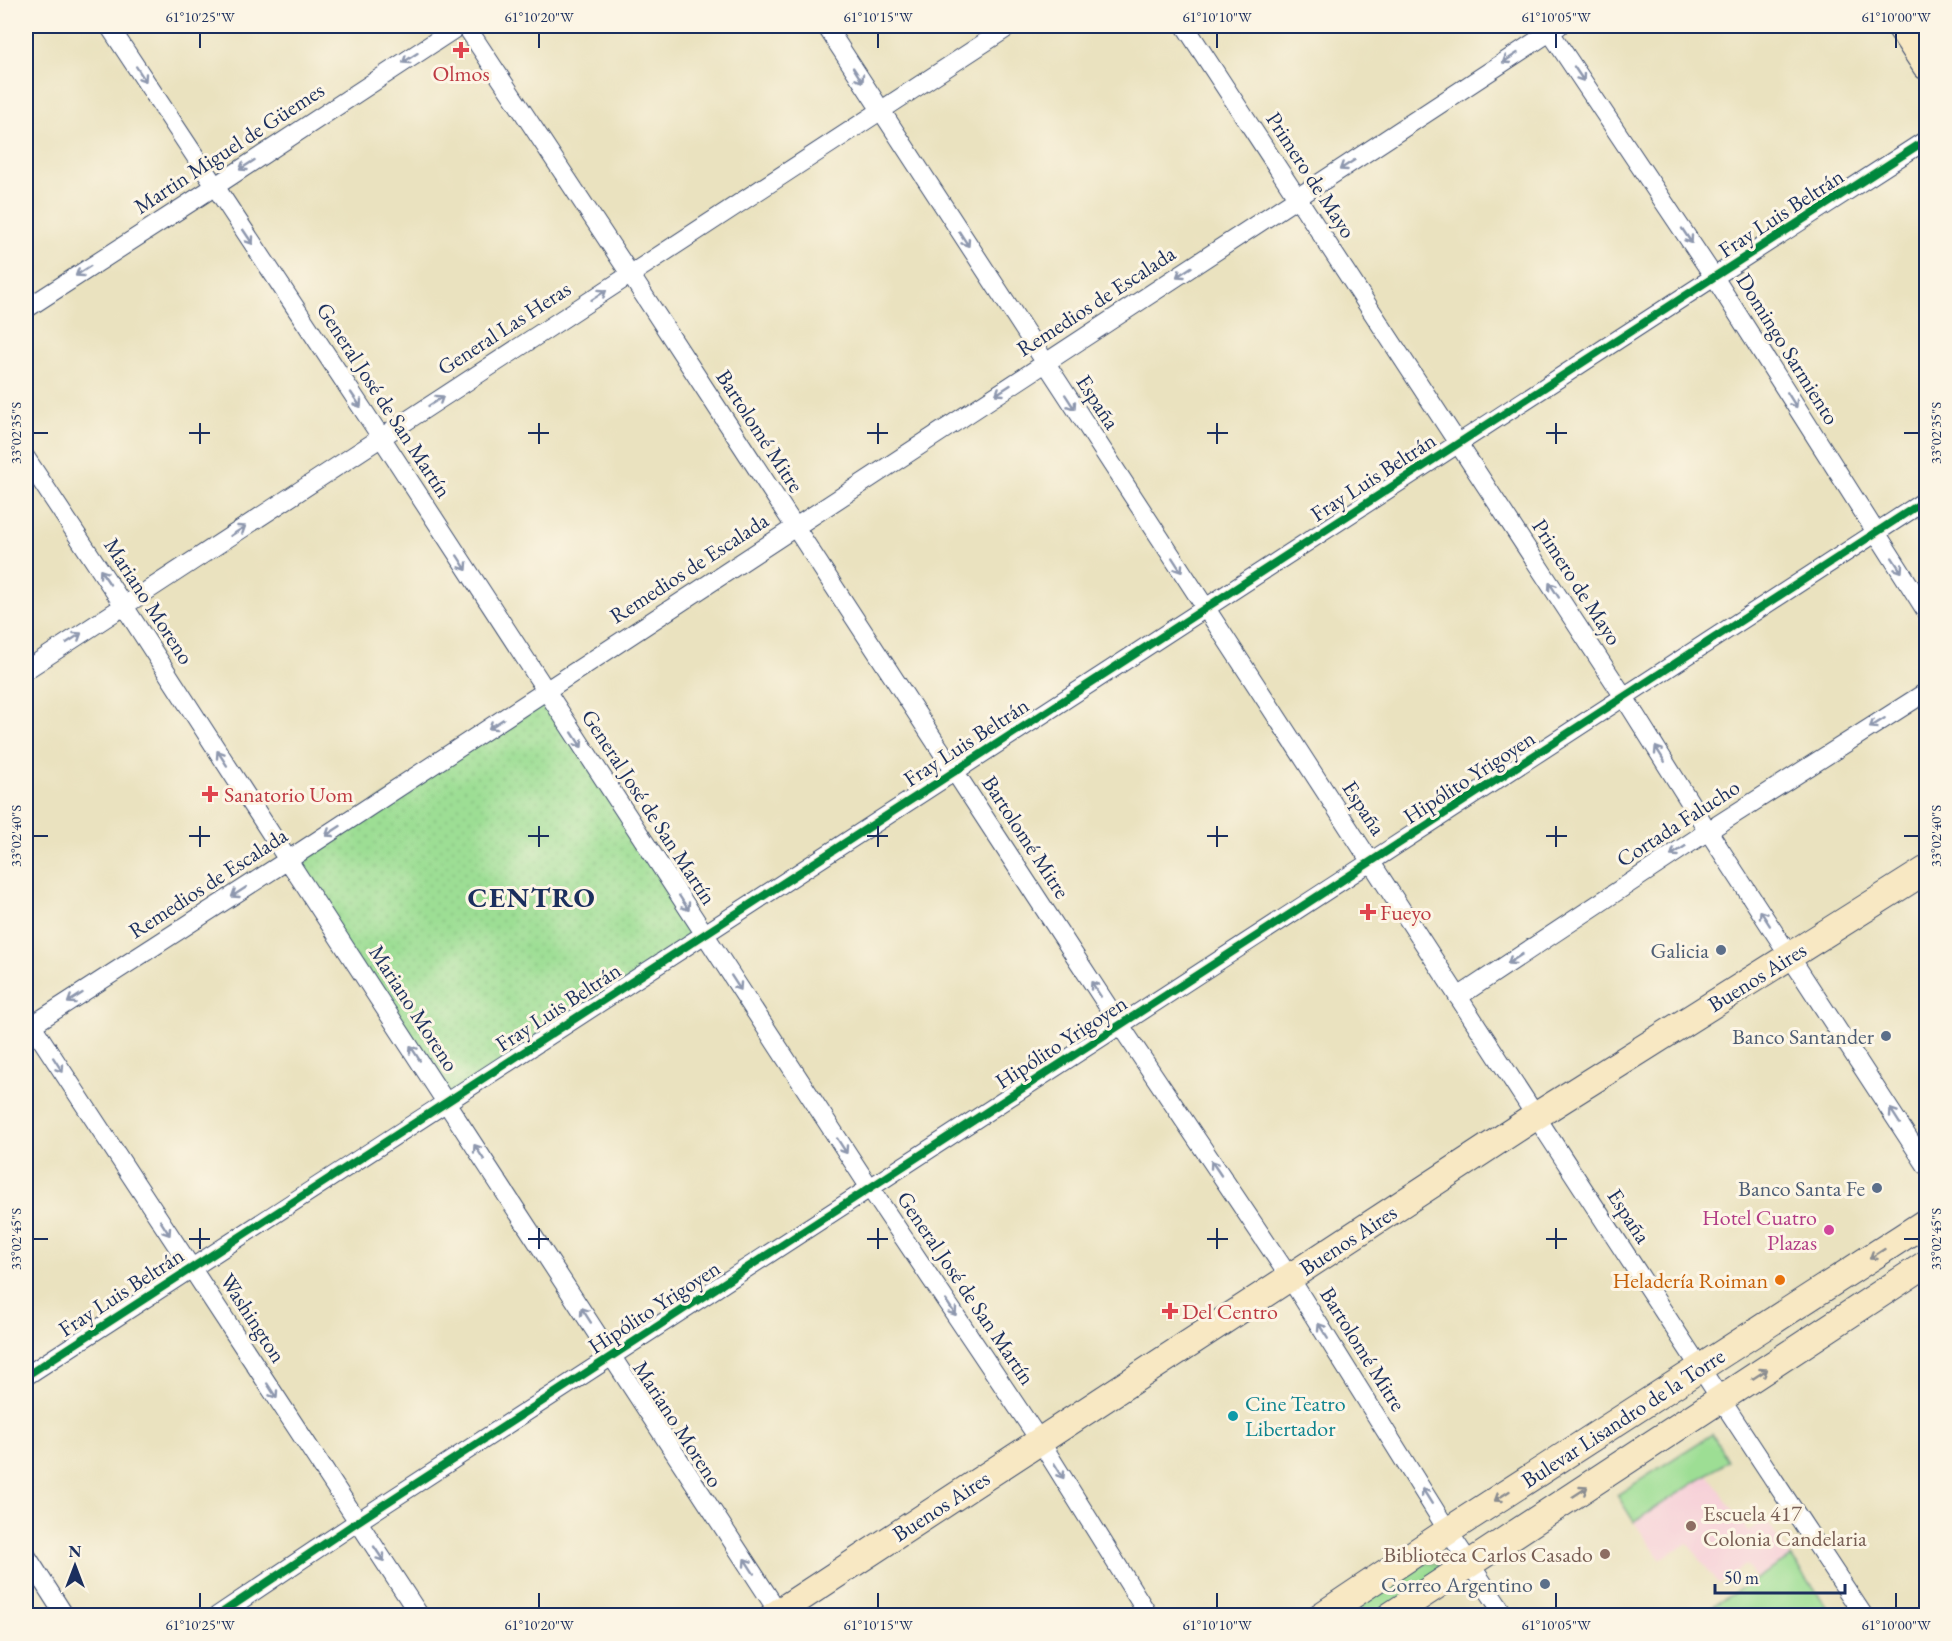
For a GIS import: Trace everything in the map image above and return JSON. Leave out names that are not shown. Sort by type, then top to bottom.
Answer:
[{"type":"main road","points":[[1900,26],[1926,66]]},
{"type":"main road","name":"Buenos Aires","points":[[778,1614],[1536,1116],[1926,870]]},
{"type":"main road","name":"Bulevar Lisandro de la Torre","points":[[1321,1616],[1448,1531],[1926,1222]]},
{"type":"main road","name":"Bulevar Lisandro de la Torre","points":[[1390,1616],[1926,1264]]},
{"type":"street","name":"General José de San Martín","points":[[109,26],[381,437],[870,1188],[1040,1441],[1149,1616]]},
{"type":"street","name":"Martin Miguel de Güemes","points":[[26,309],[459,26]]},
{"type":"street","name":"Bartolomé Mitre","points":[[466,26],[1120,1025],[1290,1278],[1448,1531],[1504,1616]]},
{"type":"street","name":"España","points":[[826,26],[1699,1369],[1864,1616]]},
{"type":"street","name":"General Las Heras","points":[[26,670],[1010,26]]},
{"type":"street","name":"Primero de Mayo","points":[[1185,26],[1624,697],[1708,831],[1926,1165]]},
{"type":"street","name":"Remedios de Escalada","points":[[28,1024],[288,860],[1552,28]]},
{"type":"street","name":"Domingo Sarmiento","points":[[1552,28],[1714,277],[1926,611]]},
{"type":"street","name":"Fray Luis Beltrán","points":[[26,1376],[1926,140]]},
{"type":"street","name":"Mariano Moreno","points":[[26,458],[778,1614]]},
{"type":"street","name":"Hipólito Yrigoyen","points":[[217,1616],[357,1522],[1926,500]]},
{"type":"street","name":"Cortada Falucho","points":[[1458,997],[1708,831],[1926,692]]},
{"type":"street","name":"Washington","points":[[28,1024],[420,1616]]},
{"type":"street","points":[[26,1555],[65,1616]]},
{"type":"shaded area","name":"Escuela 417 Colonia Candelaria","points":[[1708,1474],[1748,1531],[1765,1519],[1791,1557],[1756,1579],[1746,1565],[1718,1584],[1688,1543],[1660,1559],[1634,1522]]},
{"type":"green space","points":[[545,691],[704,934],[447,1102],[288,860]]},
{"type":"green space","points":[[1712,1434],[1728,1461],[1634,1522],[1617,1495]]},
{"type":"green space","points":[[1791,1557],[1833,1615],[1707,1615],[1705,1611]]},
{"type":"green space","points":[[1426,1563],[1437,1564],[1442,1572],[1384,1615],[1343,1616]]},
{"type":"cycle path","points":[[26,1376],[1926,140]]},
{"type":"cycle path","points":[[217,1616],[357,1522],[1926,500]]},
{"type":"place","name":"Olmos","points":[[461,50]]},
{"type":"place","name":"Sanatorio Uom","points":[[210,794]]},
{"type":"place","name":"Fueyo","points":[[1368,912]]},
{"type":"place","name":"Galicia","points":[[1721,950]]},
{"type":"place","name":"Banco Santander","points":[[1886,1036]]},
{"type":"place","name":"Banco Santa Fe","points":[[1877,1188]]},
{"type":"place","name":"Hotel Cuatro Plazas","points":[[1829,1230]]},
{"type":"place","name":"Heladería Roiman","points":[[1780,1280]]},
{"type":"place","name":"Del Centro","points":[[1170,1311]]},
{"type":"place","name":"Cine Teatro Libertador","points":[[1233,1416]]},
{"type":"place","name":"Escuela 417 Colonia Candelaria","points":[[1691,1526]]},
{"type":"place","name":"Biblioteca Carlos Casado","points":[[1605,1554]]},
{"type":"place","name":"Correo Argentino","points":[[1545,1584]]},
{"type":"district","name":"CENTRO","points":[[532,897]]}]
